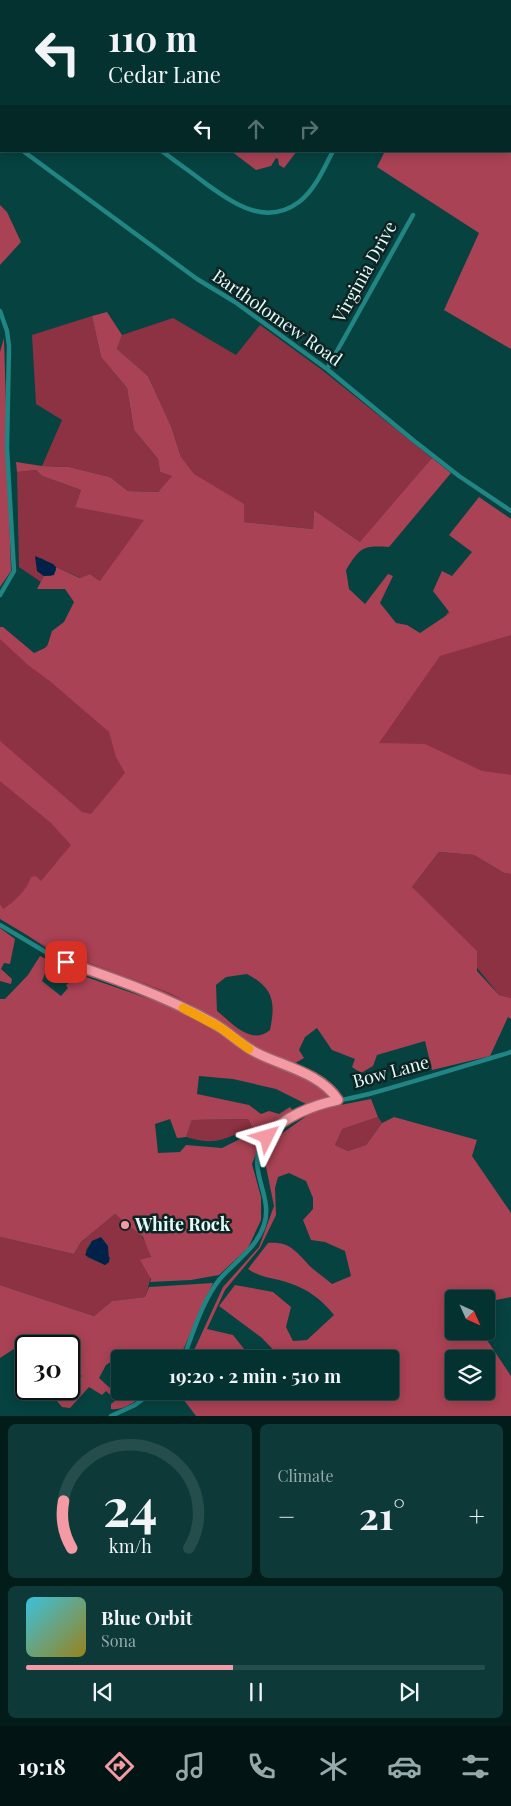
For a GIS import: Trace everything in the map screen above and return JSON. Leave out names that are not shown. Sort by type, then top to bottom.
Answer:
[{"type":"street","name":"Bartholomew Road","points":[[24,152],[197,278],[235,302],[328,369],[412,440],[459,476],[511,511]]},
{"type":"street","points":[[163,152],[232,202],[256,212],[271,212],[285,208],[303,198],[316,182],[332,152]]},
{"type":"street","name":"Virginia Drive","points":[[328,369],[413,215]]},
{"type":"street","points":[[0,311],[7,331],[9,346],[7,448],[14,571],[0,595]]},
{"type":"street","points":[[0,925],[54,957],[160,997],[195,1014],[221,1028],[235,1040],[255,1052],[303,1073],[329,1090],[338,1100]]},
{"type":"street","name":"Bow Lane","points":[[187,1350],[207,1300],[219,1280],[250,1250],[264,1224],[267,1204],[257,1169],[259,1150],[268,1134],[284,1122],[323,1103],[367,1095],[511,1052]]},
{"type":"street","points":[[111,1416],[142,1400]]},
{"type":"shaded area","points":[[232,152],[296,152],[284,168],[279,165],[276,158],[271,166],[256,170]]},
{"type":"shaded area","points":[[384,152],[511,152],[511,349],[444,310],[479,233],[377,167]]},
{"type":"shaded area","points":[[0,205],[7,212],[21,242],[0,265]]},
{"type":"shaded area","points":[[107,312],[122,335],[117,349],[148,376],[171,426],[181,457],[194,474],[244,504],[244,522],[313,529],[314,510],[360,542],[432,458],[451,473],[389,547],[373,547],[363,550],[355,557],[346,570],[349,589],[365,604],[388,574],[393,576],[380,603],[396,623],[407,625],[420,633],[450,613],[433,591],[442,571],[452,576],[472,552],[449,535],[479,497],[511,519],[511,635],[440,656],[379,743],[425,744],[482,771],[511,775],[511,874],[504,873],[474,855],[439,852],[412,887],[477,951],[477,971],[499,995],[511,998],[511,1019],[508,1017],[490,1056],[432,1070],[425,1041],[377,1055],[373,1066],[361,1073],[352,1067],[355,1059],[332,1050],[317,1028],[305,1037],[299,1050],[304,1058],[292,1065],[262,1053],[235,1036],[221,1022],[170,993],[47,947],[0,919],[0,904],[3,909],[11,903],[20,895],[31,877],[36,876],[41,881],[71,845],[51,823],[0,781],[0,741],[82,812],[91,814],[125,773],[116,757],[109,732],[51,682],[28,665],[0,639],[0,627],[3,627],[34,653],[47,647],[52,631],[64,622],[74,602],[65,589],[37,589],[44,576],[51,576],[56,571],[56,567],[80,578],[90,574],[100,581],[144,520],[75,507],[81,490],[42,476],[36,470],[17,472],[16,462],[42,466],[69,467],[110,477],[128,491],[158,492],[172,476],[160,472],[158,459],[134,430],[127,388],[101,357],[92,316]],"holes":[[[247,974],[256,979],[271,996],[273,1011],[270,1030],[256,1035],[249,1034],[235,1027],[217,1011],[216,985],[226,977]]]},
{"type":"shaded area","points":[[92,316],[101,357],[127,388],[134,430],[158,459],[160,472],[173,476],[158,492],[128,491],[110,477],[69,467],[42,466],[62,420],[36,404],[32,335]]},
{"type":"shaded area","points":[[173,318],[236,355],[260,325],[322,370],[432,458],[366,539],[360,542],[314,510],[313,529],[244,522],[219,509],[419,656],[511,517],[511,808],[265,889],[187,1004],[46,948],[5,920],[0,914],[0,630],[34,661],[100,581],[90,574],[81,578],[41,558],[37,571],[44,576],[41,582],[19,567],[17,472],[36,470],[42,476],[81,490],[75,507],[166,492],[181,457],[171,426],[148,376],[117,349],[122,335]]},
{"type":"shaded area","points":[[4,338],[11,571],[0,587],[0,352]]},
{"type":"shaded area","points":[[439,852],[474,855],[504,873],[511,874],[511,998],[499,995],[412,887]]},
{"type":"shaded area","points":[[0,928],[15,939],[10,964],[4,963],[1,969],[12,979],[11,984],[0,981]]},
{"type":"shaded area","points":[[40,956],[50,961],[42,981],[61,996],[68,988],[66,985],[69,983],[67,981],[68,978],[73,982],[86,977],[170,1006],[217,1030],[243,1051],[292,1070],[333,1094],[308,1105],[276,1089],[233,1079],[199,1076],[197,1094],[249,1105],[261,1114],[269,1111],[279,1114],[290,1107],[293,1111],[265,1130],[253,1129],[248,1119],[192,1120],[186,1137],[177,1138],[170,1119],[155,1124],[158,1153],[180,1152],[186,1145],[222,1148],[248,1135],[261,1142],[252,1164],[261,1197],[261,1220],[248,1248],[219,1275],[191,1280],[150,1282],[151,1279],[140,1260],[151,1257],[143,1237],[115,1214],[81,1242],[74,1254],[0,1237],[0,999],[5,999],[28,975]]},
{"type":"shaded area","points":[[371,1099],[378,1117],[342,1129],[335,1145],[348,1151],[366,1145],[382,1123],[394,1117],[477,1140],[472,1156],[511,1213],[511,1297],[495,1300],[495,1290],[445,1290],[445,1340],[487,1340],[494,1350],[445,1350],[445,1400],[495,1400],[495,1352],[511,1376],[511,1416],[196,1416],[184,1400],[399,1400],[399,1350],[273,1350],[262,1338],[219,1306],[235,1285],[273,1292],[291,1307],[286,1327],[293,1341],[307,1340],[334,1315],[325,1305],[302,1288],[248,1269],[268,1243],[281,1243],[299,1254],[313,1269],[332,1284],[351,1276],[345,1251],[325,1242],[311,1240],[303,1220],[313,1209],[313,1198],[306,1181],[289,1173],[278,1177],[275,1188],[276,1215],[260,1248],[225,1290],[207,1329],[233,1335],[245,1350],[194,1350],[223,1287],[259,1247],[274,1206],[264,1157],[281,1134],[315,1110]]},
{"type":"shaded area","points":[[378,1117],[382,1123],[366,1145],[348,1151],[335,1145],[341,1129]]},
{"type":"shaded area","points":[[248,1119],[253,1129],[221,1140],[207,1141],[186,1137],[192,1120]]},
{"type":"shaded area","points":[[115,1214],[133,1228],[146,1244],[151,1259],[151,1274],[145,1297],[112,1301],[94,1316],[0,1285],[0,1237],[74,1254],[81,1242]],"holes":[[[98,1239],[110,1258],[109,1262],[105,1265],[87,1257],[86,1250],[92,1241]]]},
{"type":"shaded area","points":[[213,1283],[183,1350],[111,1350],[111,1362],[106,1365],[99,1378],[111,1388],[111,1396],[106,1391],[102,1395],[89,1387],[80,1397],[80,1378],[82,1376],[80,1374],[80,1335],[15,1335],[15,1348],[0,1358],[0,1285],[94,1316],[112,1301],[145,1297],[149,1287]]},
{"type":"shaded area","points":[[56,1400],[77,1400],[70,1408],[62,1407]]},
{"type":"shaded area","points":[[116,1400],[137,1400],[116,1409],[111,1409],[111,1404]]},
{"type":"water","points":[[35,556],[56,567],[54,575],[44,576],[37,571]]},
{"type":"water","points":[[101,1237],[108,1246],[109,1262],[105,1265],[85,1255],[92,1241]]},
{"type":"slow traffic","points":[[183,1008],[214,1023],[249,1049]]},
{"type":"place","name":"White Rock","points":[[125,1225]]},
{"type":"route","points":[[66,962],[160,997],[214,1023],[242,1045],[262,1056],[293,1067],[315,1080],[335,1095],[338,1100],[323,1103],[302,1112],[284,1122],[268,1134],[267,1137]]}]
